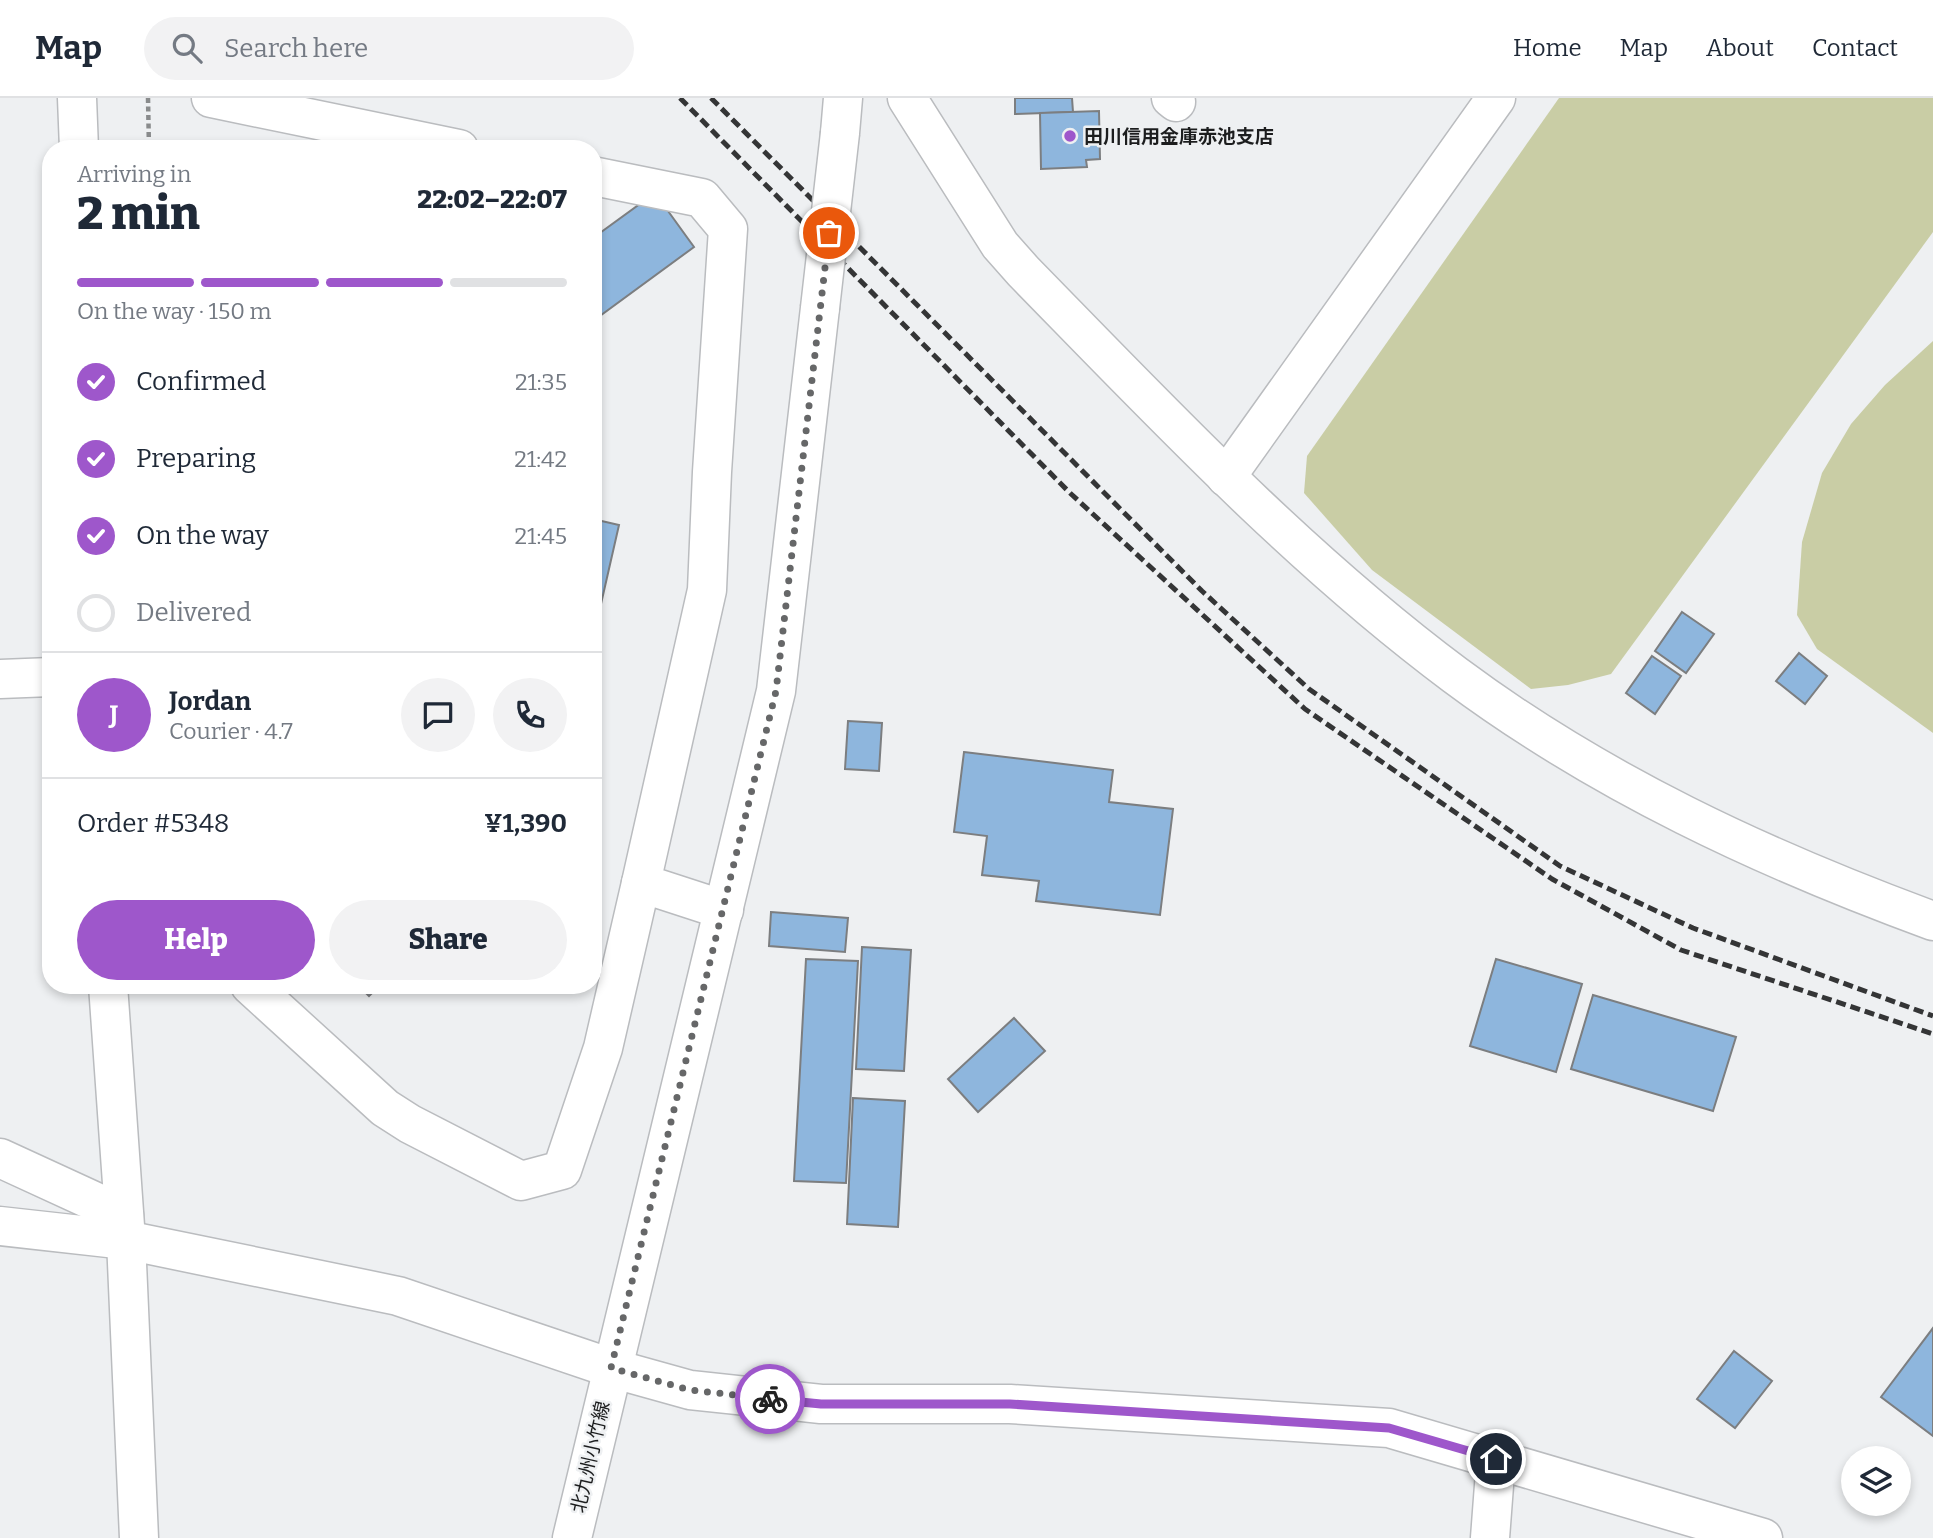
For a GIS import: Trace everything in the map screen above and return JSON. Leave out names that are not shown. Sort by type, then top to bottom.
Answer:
[{"type":"street","points":[[77,98],[79,140]]},
{"type":"street","points":[[211,98],[415,140]]},
{"type":"street","points":[[907,98],[1008,254],[1226,477],[1336,576],[1454,674],[1545,736],[1633,790],[1744,845],[1861,895],[1933,921]]},
{"type":"street","points":[[1226,477],[1496,98]]},
{"type":"street","name":"北九州小竹線","points":[[572,1538],[776,691],[841,116]]},
{"type":"street","points":[[260,994],[385,1108],[410,1124],[521,1181],[562,1170],[603,1048],[708,590],[712,471],[728,229],[702,198],[602,178]]},
{"type":"street","points":[[0,678],[42,677]]},
{"type":"street","points":[[641,883],[724,910]]},
{"type":"street","points":[[109,994],[125,1228],[139,1538]]},
{"type":"street","points":[[0,1158],[125,1228]]},
{"type":"street","points":[[0,1226],[125,1228],[398,1296],[611,1368],[690,1390],[821,1404],[1010,1404],[1389,1428],[1763,1538]]},
{"type":"street","points":[[1490,1538],[1496,1459]]},
{"type":"path","points":[[148,98],[149,140]]},
{"type":"green space","points":[[1559,98],[1933,98],[1933,232],[1611,674],[1568,685],[1531,689],[1372,570],[1304,493],[1307,456]]},
{"type":"green space","points":[[1933,341],[1933,733],[1817,649],[1797,615],[1802,542],[1822,473],[1851,424],[1885,385]]},
{"type":"building","points":[[1015,98],[1072,98],[1073,112],[1015,114]]},
{"type":"building","name":"田川信用金庫赤池支店","points":[[1099,111],[1100,159],[1086,160],[1087,167],[1041,169],[1040,113]]},
{"type":"building","points":[[655,193],[694,247],[602,314],[602,231]]},
{"type":"building","points":[[602,521],[619,525],[602,600]]},
{"type":"building","points":[[1682,612],[1714,634],[1686,673],[1655,651]]},
{"type":"building","points":[[1799,653],[1827,676],[1805,704],[1776,681]]},
{"type":"building","points":[[1652,656],[1681,676],[1655,714],[1626,693]]},
{"type":"building","points":[[848,721],[882,723],[879,771],[845,769]]},
{"type":"building","points":[[964,752],[1113,770],[1109,802],[1173,809],[1160,915],[1036,901],[1039,881],[982,875],[987,836],[954,832]]},
{"type":"building","points":[[771,912],[848,918],[845,952],[769,946]]},
{"type":"building","points":[[862,947],[911,950],[904,1071],[856,1069]]},
{"type":"building","points":[[806,959],[858,961],[846,1183],[794,1181]]},
{"type":"building","points":[[1496,959],[1582,984],[1556,1072],[1470,1046]]},
{"type":"building","points":[[1593,995],[1736,1037],[1713,1111],[1571,1069]]},
{"type":"building","points":[[1014,1018],[1045,1051],[978,1112],[948,1079]]},
{"type":"building","points":[[853,1098],[905,1101],[898,1227],[847,1224]]},
{"type":"building","points":[[1933,1328],[1933,1436],[1881,1397]]},
{"type":"building","points":[[1734,1351],[1772,1381],[1735,1428],[1697,1399]]},
{"type":"railway","points":[[680,98],[1070,493],[1305,709],[1552,879],[1681,950],[1933,1034]]},
{"type":"railway","points":[[711,98],[1202,591],[1309,689],[1560,866],[1693,928],[1933,1016]]},
{"type":"way so far","points":[[770,1399],[690,1390],[611,1368],[776,691],[829,233]]},
{"type":"place","name":"田川信用金庫赤池支店","points":[[1070,136]]},
{"type":"route","points":[[770,1399],[821,1404],[1010,1404],[1389,1428],[1496,1459]]}]
